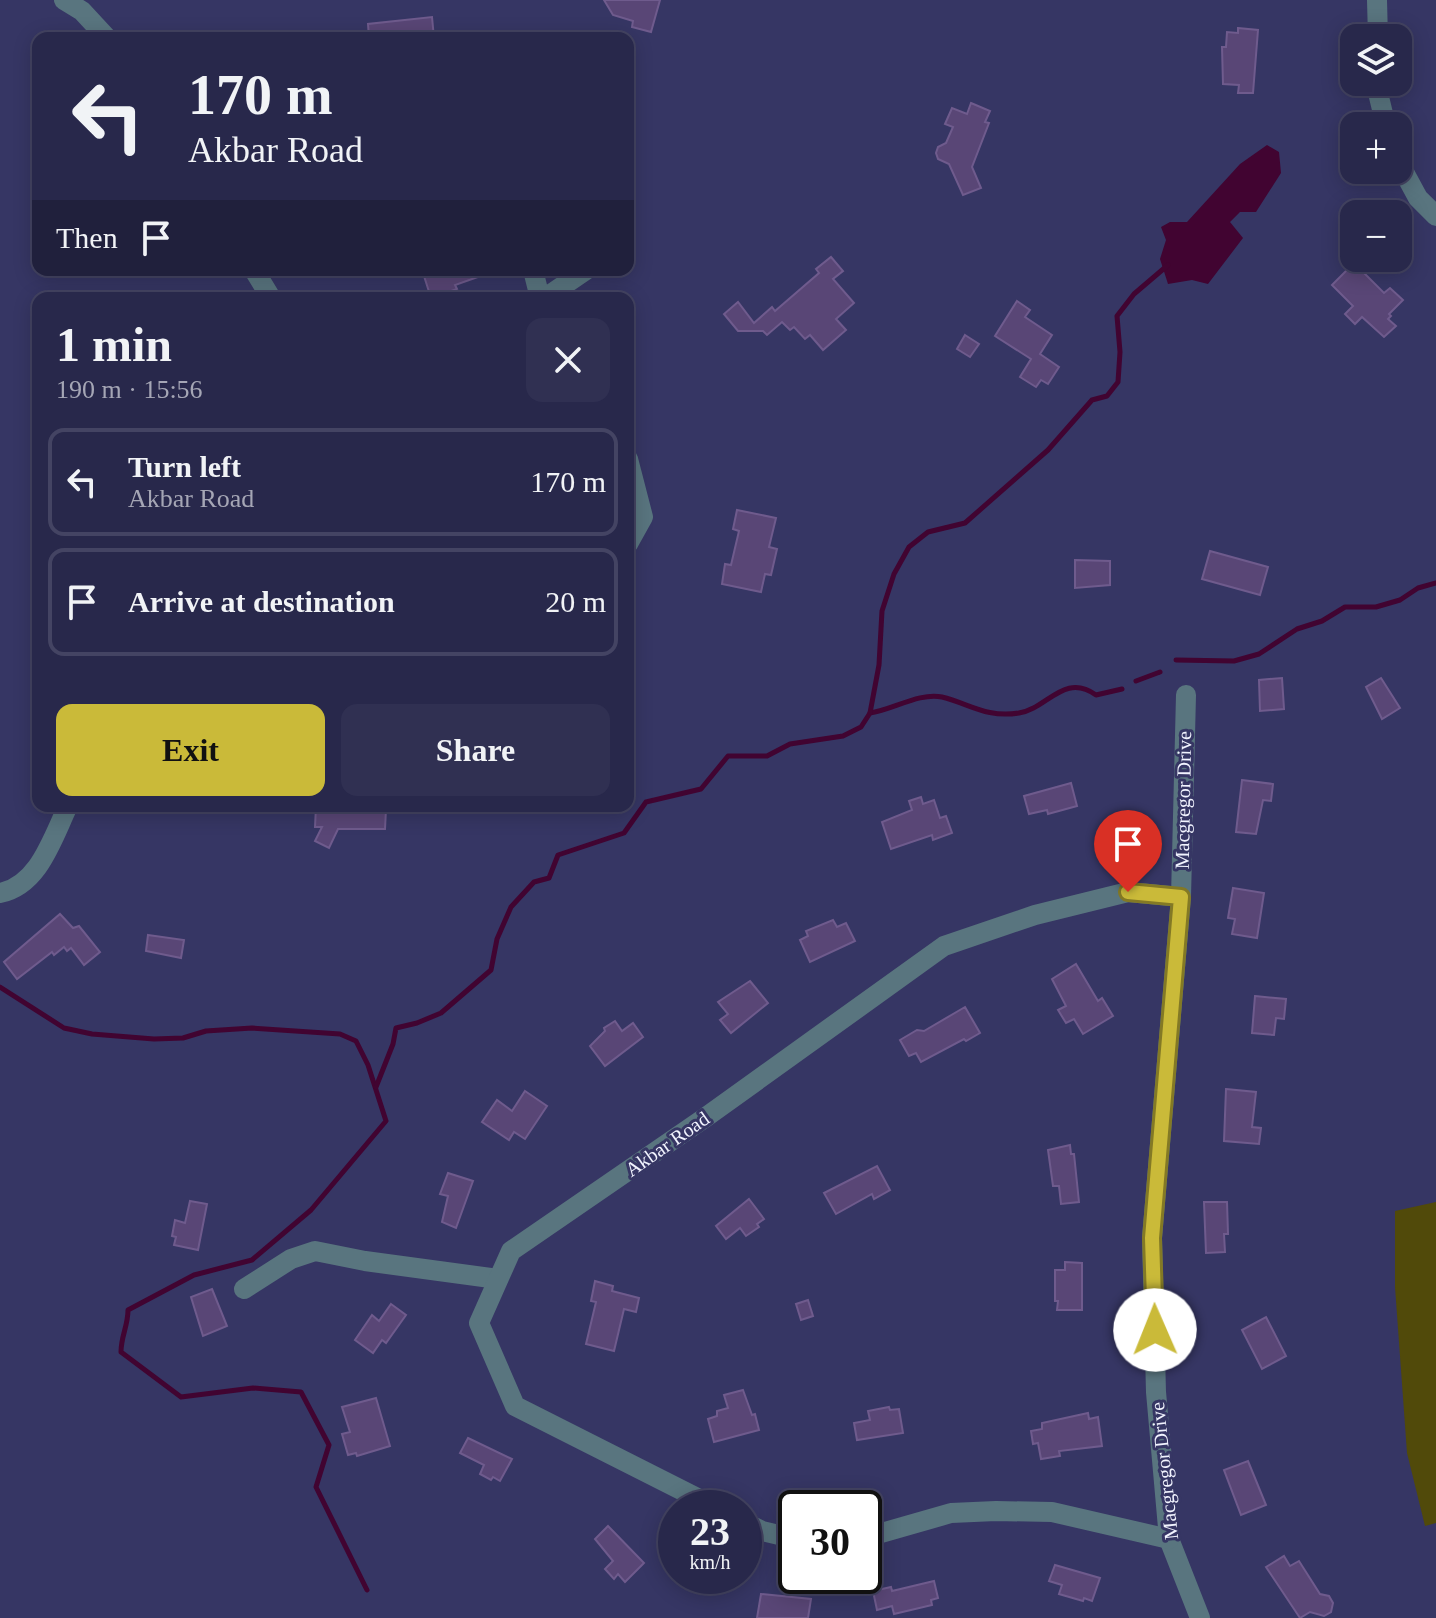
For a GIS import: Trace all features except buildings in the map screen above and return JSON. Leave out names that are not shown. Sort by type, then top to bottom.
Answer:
[{"type":"street","points":[[64,0],[82,11],[101,32]]},
{"type":"street","points":[[1377,0],[1378,24]]},
{"type":"street","points":[[1410,184],[1418,198],[1436,216]]},
{"type":"street","points":[[552,292],[577,276]]},
{"type":"street","points":[[634,482],[643,517],[634,533]]},
{"type":"street","name":"Macgregor Drive","points":[[1186,695],[1181,897],[1152,1238],[1156,1392],[1169,1539],[1200,1618]]},
{"type":"street","points":[[0,893],[16,890],[31,877],[65,812]]},
{"type":"street","name":"Akbar Road","points":[[681,1490],[515,1406],[479,1323],[511,1251],[944,946],[1035,915],[1128,892],[1181,897]]},
{"type":"street","points":[[244,1289],[291,1259],[315,1251],[498,1279]]},
{"type":"street","points":[[882,1533],[951,1513],[1052,1512],[1169,1539]]},
{"type":"shaded area","points":[[1267,145],[1279,152],[1281,173],[1256,212],[1240,212],[1230,222],[1243,238],[1208,284],[1192,280],[1168,284],[1160,259],[1166,240],[1161,227],[1170,222],[1187,222],[1240,164]]},
{"type":"shaded area","points":[[1436,1202],[1436,1523],[1425,1526],[1407,1453],[1395,1287],[1395,1211]]},
{"type":"waterway","points":[[376,1087],[396,1028],[441,1013],[491,970],[497,939],[511,907],[534,882],[549,878],[558,855],[624,833],[646,802],[701,789],[728,756],[767,756],[790,744],[843,736],[861,727],[870,713],[879,665],[882,611],[894,574],[909,547],[928,532],[965,523],[1048,450],[1092,400],[1107,396],[1118,382],[1120,352],[1117,316],[1134,294],[1168,265]]},
{"type":"waterway","points":[[1176,660],[1234,661],[1259,654],[1297,629],[1322,621],[1345,607],[1376,607],[1400,600],[1418,588],[1436,583]]},
{"type":"waterway","points":[[1136,681],[1160,672]]},
{"type":"waterway","points":[[870,713],[933,696],[997,714],[1019,713],[1065,690],[1085,689],[1096,695],[1122,689]]},
{"type":"waterway","points":[[0,987],[64,1028],[92,1034],[183,1038],[206,1031],[252,1028],[340,1034],[356,1041],[368,1065],[386,1121],[311,1210],[252,1260],[194,1275],[128,1310],[121,1352],[181,1397],[253,1388],[301,1392],[329,1445],[316,1487],[367,1590]]},
{"type":"route","points":[[1128,892],[1181,897],[1152,1238],[1155,1330]]}]
